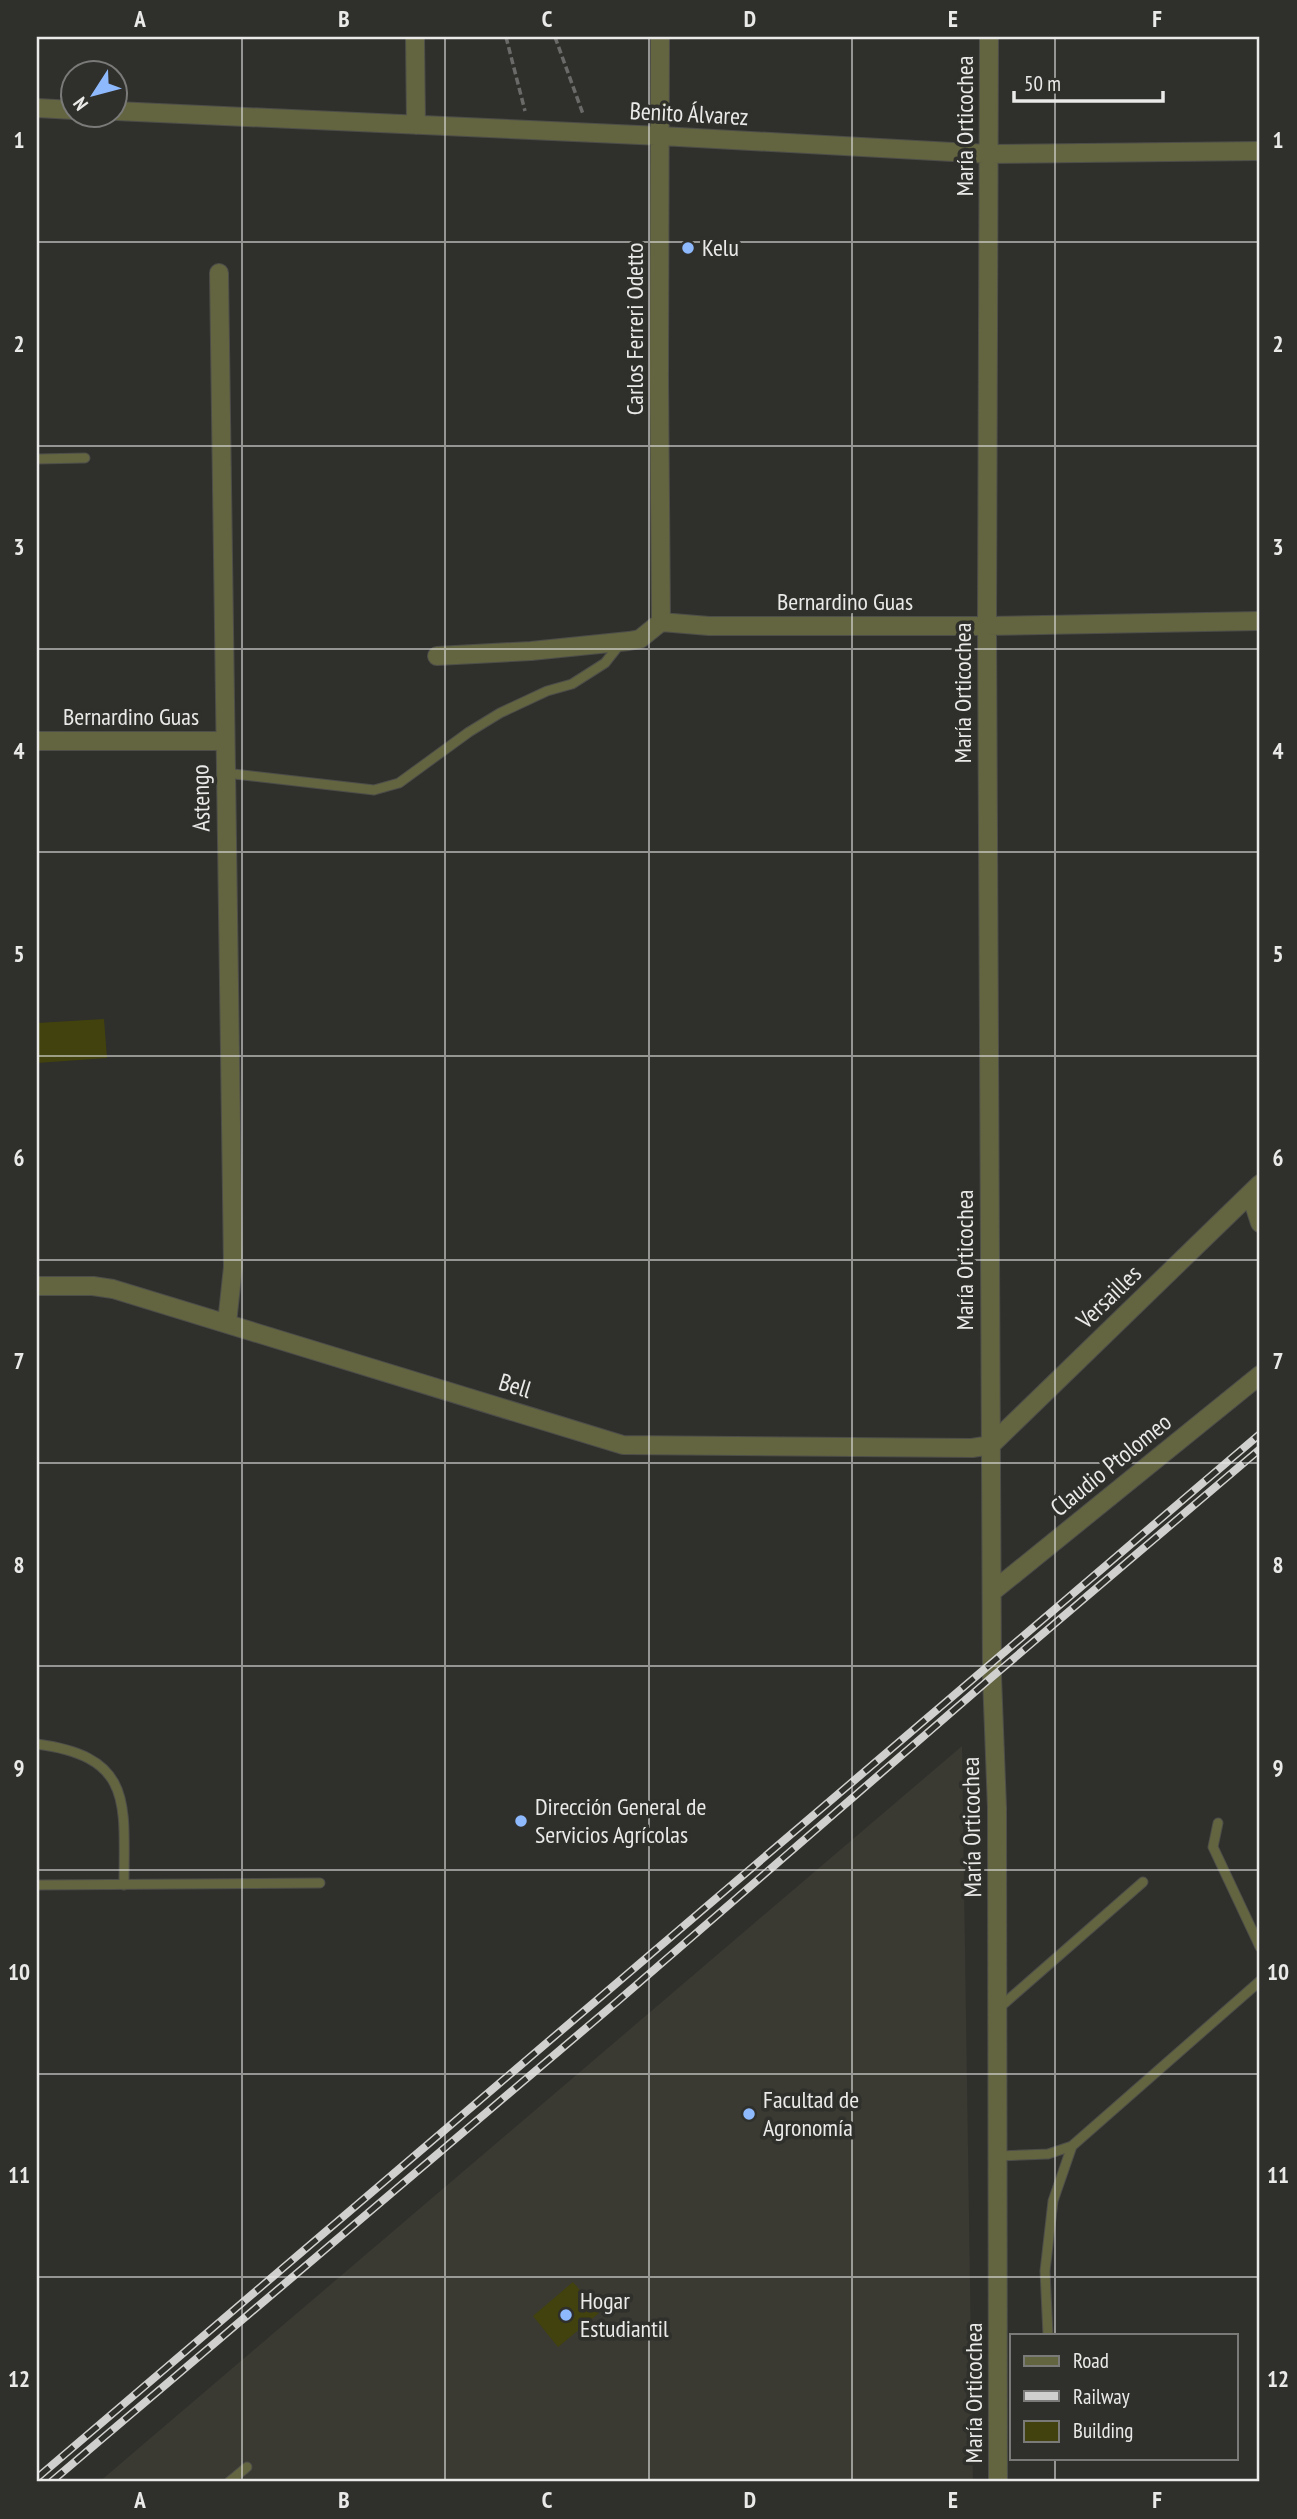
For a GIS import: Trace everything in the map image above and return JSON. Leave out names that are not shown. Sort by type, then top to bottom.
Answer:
[{"type":"street","points":[[415,37],[416,125]]},
{"type":"street","name":"Carlos Ferreri Odetto","points":[[660,37],[661,622]]},
{"type":"street","name":"María Orticochea","points":[[989,37],[991,1445],[992,1677],[997,1808],[998,2482]]},
{"type":"street","points":[[37,108],[60,109]]},
{"type":"street","name":"Benito Álvarez","points":[[130,112],[989,154],[1260,151]]},
{"type":"street","name":"Astengo","points":[[219,273],[233,1267],[227,1323]]},
{"type":"street","name":"Bernardino Guas","points":[[661,622],[709,626],[988,626],[1260,621]]},
{"type":"street","points":[[437,656],[621,642],[640,639],[661,622]]},
{"type":"street","name":"Bernardino Guas","points":[[37,741],[225,741]]},
{"type":"street","points":[[1256,1189],[1260,1223]]},
{"type":"street","name":"Versailles","points":[[991,1445],[1256,1189]]},
{"type":"street","name":"Bell","points":[[37,1286],[93,1286],[113,1289],[623,1445],[972,1448],[991,1445]]},
{"type":"street","name":"Claudio Ptolomeo","points":[[992,1592],[1260,1375]]},
{"type":"lane","points":[[37,459],[85,458]]},
{"type":"lane","points":[[225,774],[374,789],[399,783],[500,713],[547,691],[572,684],[606,663],[621,642]]},
{"type":"lane","points":[[37,1744],[61,1747],[90,1757],[109,1774],[120,1792],[124,1829],[124,1885]]},
{"type":"lane","points":[[1218,1823],[1213,1847],[1260,1947]]},
{"type":"lane","points":[[998,2009],[1143,1882]]},
{"type":"lane","points":[[37,1885],[320,1883]]},
{"type":"lane","points":[[998,2156],[1048,2154],[1072,2146],[1260,1981]]},
{"type":"lane","points":[[1048,2334],[1045,2271],[1053,2201],[1072,2146]]},
{"type":"lane","points":[[229,2482],[247,2467]]},
{"type":"path","points":[[506,37],[530,130]]},
{"type":"path","points":[[555,37],[590,133]]},
{"type":"shaded area","name":"Facultad de Agronomía","points":[[962,1746],[973,2482],[99,2482]]},
{"type":"building","points":[[104,1019],[107,1058],[37,1063],[37,1023]]},
{"type":"building","name":"Hogar Estudiantil","points":[[573,2282],[599,2313],[558,2347],[533,2316]]},
{"type":"railway","points":[[37,2478],[1260,1434]]},
{"type":"railway","points":[[51,2482],[619,2000],[1260,1449]]},
{"type":"place","name":"Kelu","points":[[688,248]]},
{"type":"place","name":"Dirección General de Servicios Agrícolas","points":[[521,1821]]},
{"type":"place","name":"Facultad de Agronomía","points":[[749,2114]]},
{"type":"place","name":"Hogar Estudiantil","points":[[566,2315]]}]
